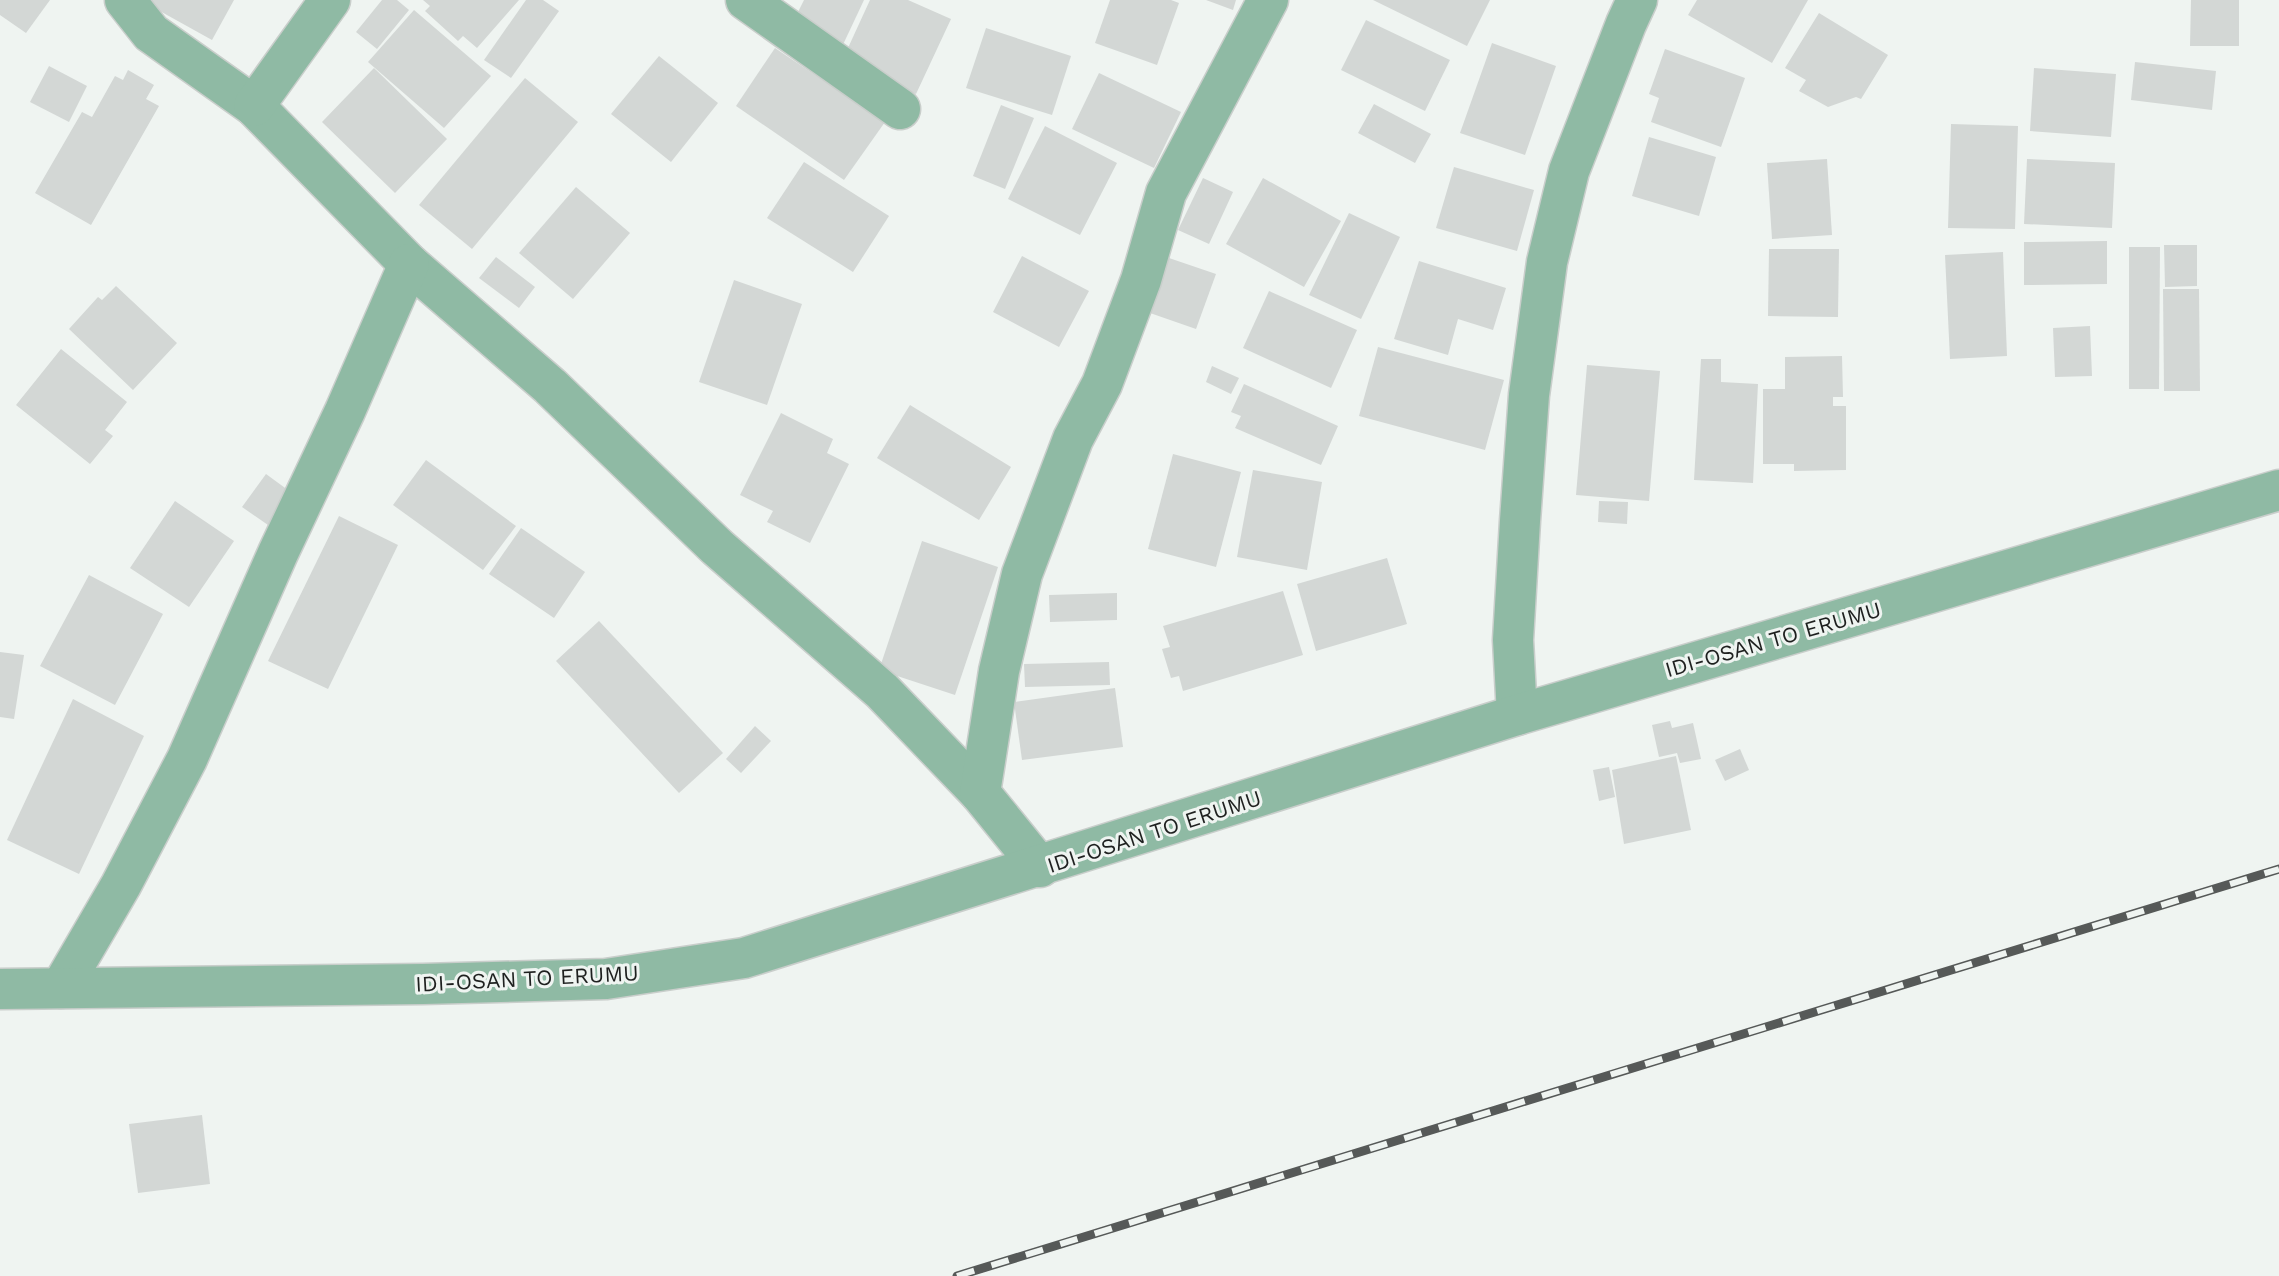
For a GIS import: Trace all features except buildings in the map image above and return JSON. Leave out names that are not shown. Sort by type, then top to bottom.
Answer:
[{"type":"street","points":[[125,0],[151,33],[254,106],[409,264],[550,386],[717,547],[882,691],[980,793],[1040,867]]},
{"type":"street","points":[[254,106],[330,0]]},
{"type":"street","points":[[746,0],[900,109]]},
{"type":"street","points":[[980,793],[999,671],[1022,574],[1073,439],[1108,369],[1141,280],[1166,193],[1268,0]]},
{"type":"street","points":[[1517,715],[1513,640],[1520,521],[1529,395],[1547,262],[1569,171],[1637,0]]},
{"type":"street","points":[[61,988],[121,885],[187,759],[409,264]]},
{"type":"street","name":"IDI-OSAN TO ERUMU","points":[[0,989],[606,979],[744,958],[1517,715],[2279,490]]},
{"type":"railway","points":[[957,1276],[2279,869]]}]
